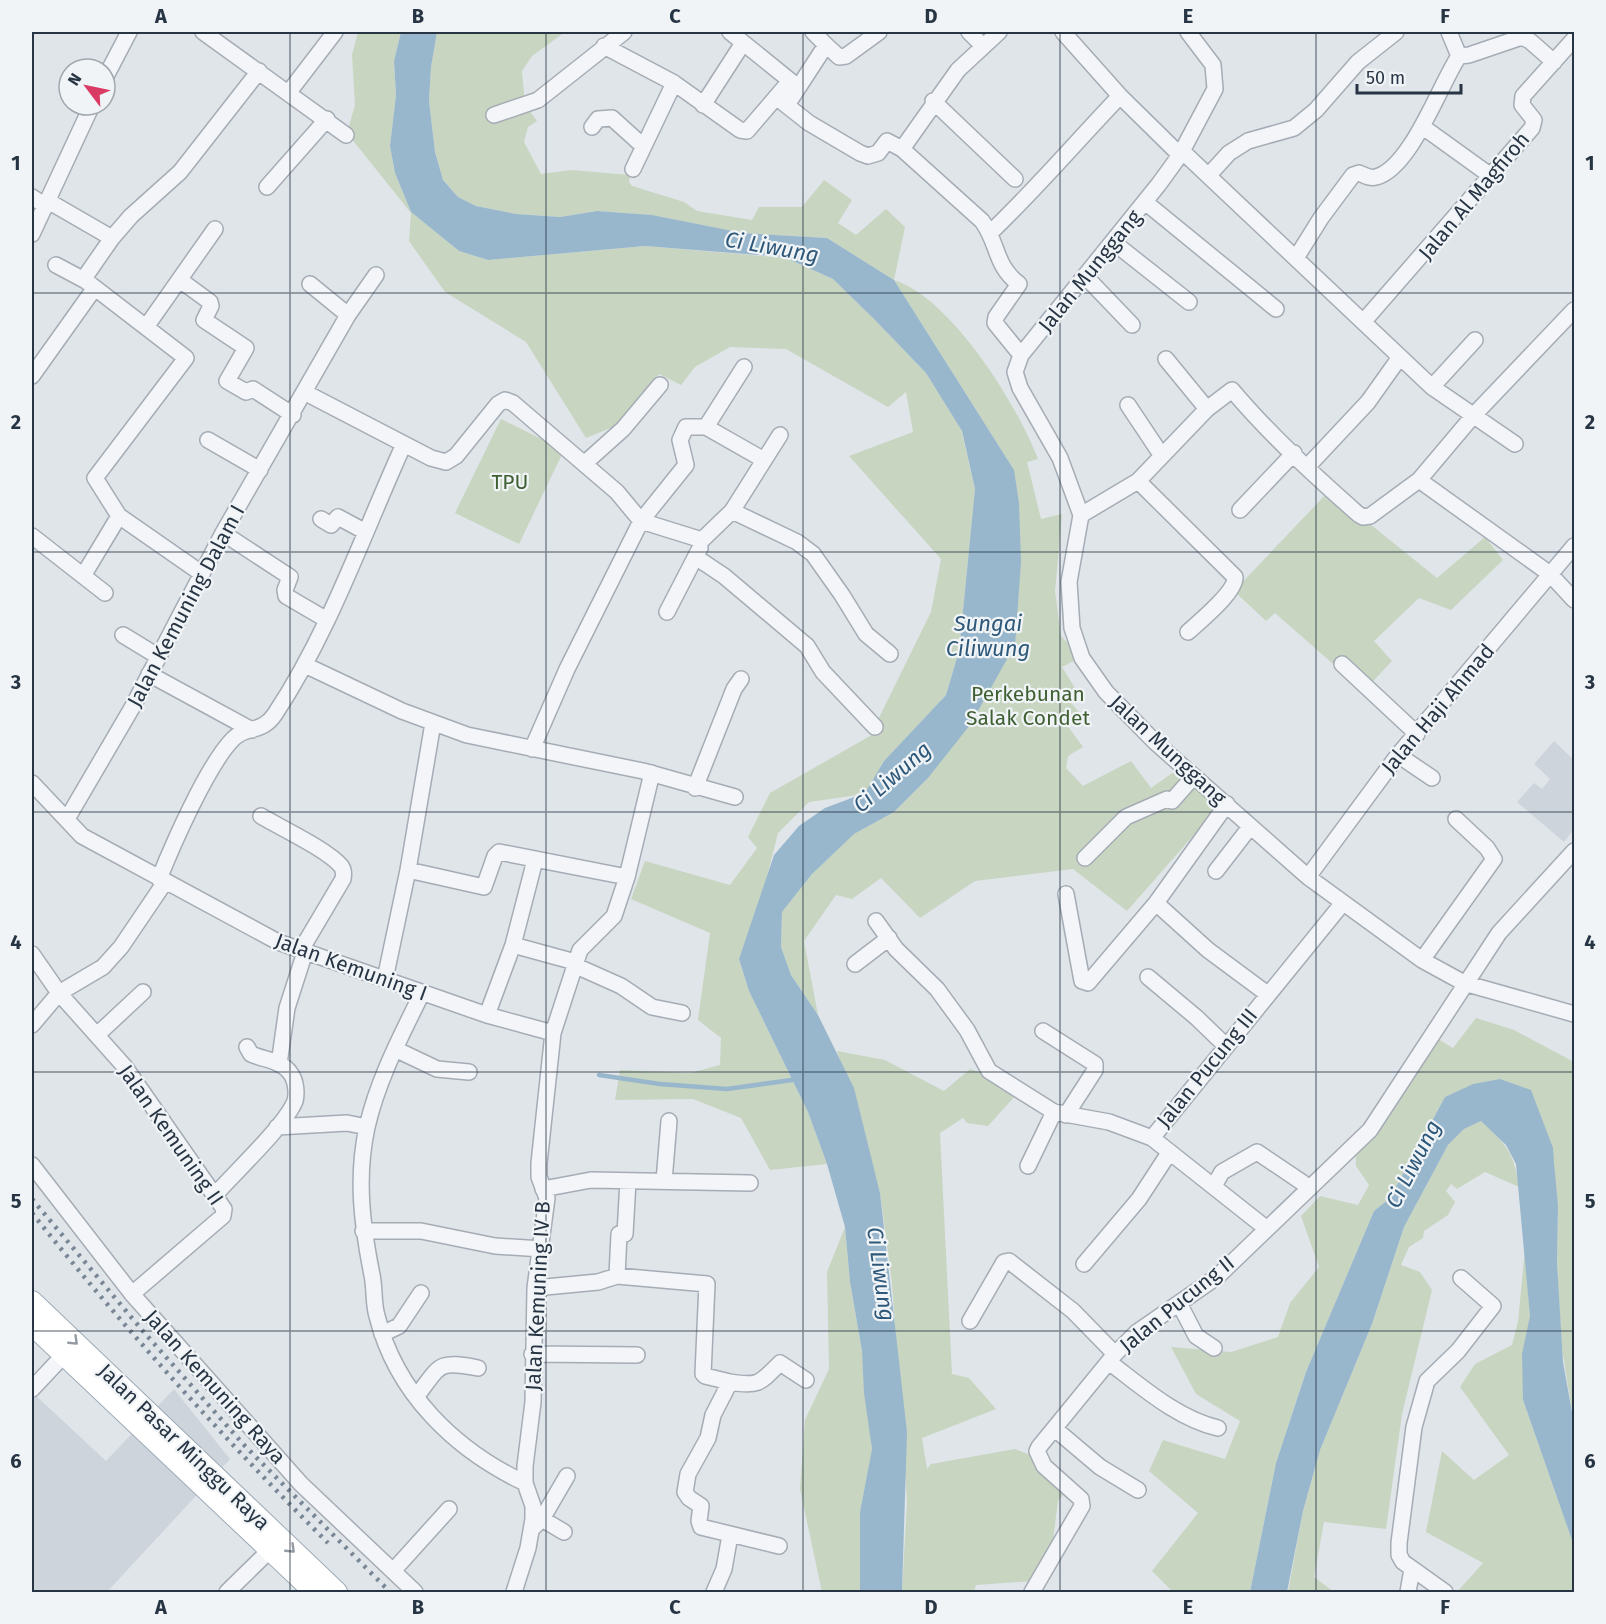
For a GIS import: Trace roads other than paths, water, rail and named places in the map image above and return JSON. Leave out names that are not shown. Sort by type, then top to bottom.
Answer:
[{"type":"main road","name":"Jalan Pasar Minggu Raya","points":[[32,1301],[337,1593]]},
{"type":"main road","name":"Jalan Pasar Minggu Raya","points":[[32,1325],[58,1361],[266,1554],[314,1593]]},
{"type":"street","points":[[116,57],[129,32]]},
{"type":"street","points":[[203,32],[329,120],[346,135]]},
{"type":"street","points":[[289,92],[335,32]]},
{"type":"street","points":[[494,115],[538,100],[624,32]]},
{"type":"street","points":[[730,32],[794,84]]},
{"type":"street","points":[[813,32],[839,57],[846,56],[879,32]]},
{"type":"street","points":[[969,32],[982,45]]},
{"type":"street","points":[[902,149],[933,101],[982,45],[999,32]]},
{"type":"street","points":[[1064,32],[1120,96],[1181,153],[1209,175],[1432,387],[1515,444]]},
{"type":"street","name":"Jalan Munggang","points":[[1021,355],[1146,202],[1181,153],[1215,89],[1213,65],[1188,32]]},
{"type":"street","points":[[1209,175],[1229,153],[1248,141],[1294,128],[1316,110],[1358,62],[1396,32]]},
{"type":"street","points":[[1296,258],[1321,218],[1353,175],[1359,173],[1374,178],[1383,174],[1400,159],[1423,127],[1459,56],[1449,32]]},
{"type":"street","points":[[1459,56],[1522,38],[1530,41],[1554,62]]},
{"type":"street","name":"Jalan Al Magfiroh","points":[[1364,321],[1533,125],[1533,118],[1522,105],[1522,99],[1575,39]]},
{"type":"street","points":[[704,105],[743,44]]},
{"type":"street","points":[[604,46],[674,83],[740,130],[747,131],[781,101],[826,45]]},
{"type":"street","points":[[32,376],[90,285],[87,274],[112,238],[130,216],[180,172],[259,71]]},
{"type":"street","points":[[633,169],[674,83]]},
{"type":"street","points":[[990,233],[1037,188],[1120,96]]},
{"type":"street","points":[[781,101],[809,123],[868,156],[878,153],[887,141],[902,149],[960,200],[990,233],[996,256],[1002,267],[1019,284],[996,317],[995,323],[1021,355],[1015,372],[1020,388],[1060,458],[1081,515],[1138,481],[1207,409],[1232,390],[1258,421],[1363,517],[1373,514],[1419,480],[1473,416],[1575,310]]},
{"type":"street","points":[[933,101],[1015,179]]},
{"type":"street","points":[[32,234],[87,117]]},
{"type":"street","points":[[592,128],[598,118],[612,118],[643,146]]},
{"type":"street","points":[[267,187],[329,120]]},
{"type":"street","points":[[1423,127],[1491,176]]},
{"type":"street","points":[[32,197],[112,238]]},
{"type":"street","points":[[1146,202],[1276,309]]},
{"type":"street","points":[[146,327],[215,229]]},
{"type":"street","points":[[1113,242],[1189,302]]},
{"type":"street","points":[[56,265],[90,285],[186,359],[95,478],[119,516],[201,573]]},
{"type":"street","name":"Jalan Kemuning Dalam I","points":[[67,819],[159,657],[223,533],[293,415],[348,315],[376,275]]},
{"type":"street","points":[[1085,276],[1132,325]]},
{"type":"street","points":[[180,280],[210,302],[211,306],[204,320],[246,348],[227,381],[246,392],[253,389],[293,415]]},
{"type":"street","points":[[310,284],[348,315]]},
{"type":"street","points":[[1432,387],[1475,340]]},
{"type":"street","points":[[1308,466],[1368,402],[1400,357]]},
{"type":"street","points":[[1166,359],[1207,409]]},
{"type":"street","points":[[705,427],[744,367]]},
{"type":"street","points":[[585,463],[623,429],[660,384]]},
{"type":"street","points":[[304,392],[431,458],[450,461],[498,404],[505,400],[524,410],[585,463],[617,492],[641,521],[700,547]]},
{"type":"street","points":[[1128,405],[1162,456]]},
{"type":"street","points":[[532,749],[567,669],[641,521],[686,465],[680,440],[686,427],[705,427],[764,460]]},
{"type":"street","points":[[668,612],[700,547],[732,511],[780,435]]},
{"type":"street","points":[[208,440],[260,470]]},
{"type":"street","points":[[32,1025],[59,993],[103,967],[121,946],[162,880],[221,756],[236,735],[268,724],[305,665],[327,620],[404,444]]},
{"type":"street","points":[[1240,510],[1294,453]]},
{"type":"street","points":[[1419,480],[1550,574],[1575,600]]},
{"type":"street","points":[[1138,481],[1235,577],[1235,584],[1216,606],[1188,632]]},
{"type":"street","points":[[732,511],[798,542],[813,554],[866,634],[890,654]]},
{"type":"street","name":"Jalan Munggang","points":[[1081,515],[1069,582],[1072,628],[1082,658],[1106,692],[1155,742],[1308,877],[1342,904],[1422,960],[1464,983],[1575,1014]]},
{"type":"street","points":[[83,576],[119,516]]},
{"type":"street","points":[[321,519],[331,525],[338,517],[364,531]]},
{"type":"street","points":[[223,533],[290,577],[285,590],[286,596],[327,620]]},
{"type":"street","points":[[34,542],[105,593]]},
{"type":"street","name":"Jalan Haji Ahmad","points":[[1308,877],[1398,755],[1575,546]]},
{"type":"street","points":[[700,547],[700,560],[724,576],[807,646],[823,672],[875,727]]},
{"type":"street","points":[[123,635],[159,657]]},
{"type":"street","points":[[1342,664],[1417,734]]},
{"type":"street","points":[[305,665],[433,723],[467,735],[652,773],[695,788],[735,797]]},
{"type":"street","points":[[149,674],[252,730]]},
{"type":"street","points":[[695,788],[734,689],[741,679]]},
{"type":"street","points":[[385,979],[408,870],[433,723]]},
{"type":"street","points":[[1398,755],[1432,778]]},
{"type":"street","name":"Jalan Kemuning IV B","points":[[537,1525],[525,1483],[532,1402],[534,1288],[542,1249],[547,1198],[538,1177],[554,1033],[575,963],[586,942],[602,930],[614,916],[627,877],[652,773]]},
{"type":"street","points":[[1085,858],[1126,817],[1167,799],[1172,801],[1194,776]]},
{"type":"street","name":"Jalan Kemuning I","points":[[32,783],[82,836],[248,927],[303,951],[422,993],[487,1015],[554,1033]]},
{"type":"street","points":[[1065,894],[1082,981],[1085,984],[1156,903],[1227,804]]},
{"type":"street","points":[[261,816],[340,864],[344,871],[343,879],[303,951],[287,1008],[279,1064]]},
{"type":"street","points":[[1422,960],[1494,860],[1488,848],[1456,819]]},
{"type":"street","points":[[1215,871],[1250,827]]},
{"type":"street","name":"Jalan Pucung II","points":[[1032,1593],[1082,1506],[1080,1499],[1046,1468],[1037,1451],[1112,1358],[1136,1333],[1218,1276],[1370,1130],[1464,983],[1499,933],[1575,851]]},
{"type":"street","points":[[408,870],[484,887],[495,856],[499,852],[627,877]]},
{"type":"street","points":[[487,1015],[513,945],[535,860]]},
{"type":"street","name":"Jalan Pucung III","points":[[1156,903],[1208,950],[1266,993]]},
{"type":"street","name":"Jalan Pucung III","points":[[876,921],[896,949],[937,989],[967,1030],[989,1071],[1060,1114],[1120,1125],[1152,1138],[1266,993],[1342,904]]},
{"type":"street","points":[[855,964],[889,938]]},
{"type":"street","points":[[513,945],[575,963],[621,986],[652,1007],[682,1013]]},
{"type":"street","name":"Jalan Kemuning II","points":[[32,954],[59,993],[98,1034],[174,1134],[224,1209],[223,1216],[132,1294]]},
{"type":"street","points":[[1148,977],[1226,1046]]},
{"type":"street","points":[[98,1034],[143,992]]},
{"type":"street","points":[[422,993],[386,1067],[367,1127],[360,1189],[363,1231],[382,1334],[388,1351],[416,1397],[456,1442],[482,1460],[525,1483]]},
{"type":"street","points":[[1028,1166],[1060,1114],[1095,1070],[1095,1064],[1043,1031]]},
{"type":"street","points":[[214,1196],[277,1127],[290,1110],[297,1094],[292,1075],[279,1064],[251,1054],[247,1047]]},
{"type":"street","points":[[395,1049],[437,1069],[469,1072]]},
{"type":"street","points":[[664,1182],[669,1121]]},
{"type":"street","points":[[277,1127],[347,1123],[367,1127]]},
{"type":"street","points":[[1152,1138],[1267,1229]]},
{"type":"street","points":[[1214,1186],[1222,1172],[1257,1152],[1303,1183]]},
{"type":"street","points":[[1084,1264],[1139,1199],[1169,1153]]},
{"type":"street","name":"Jalan Kemuning Raya","points":[[32,1165],[132,1294],[301,1484],[415,1593]]},
{"type":"street","points":[[543,1189],[591,1180],[750,1183]]},
{"type":"street","points":[[617,1276],[619,1234],[625,1234],[628,1181]]},
{"type":"street","points":[[363,1231],[427,1231],[495,1246],[542,1249]]},
{"type":"street","points":[[970,1321],[1004,1262],[1009,1261],[1073,1311],[1112,1358],[1144,1389],[1192,1418],[1218,1428]]},
{"type":"street","points":[[534,1288],[598,1282],[617,1276],[707,1284],[703,1374],[751,1386],[760,1383],[780,1363],[806,1380]]},
{"type":"street","points":[[1445,1593],[1412,1569],[1399,1555],[1399,1543],[1418,1409],[1427,1381],[1458,1352],[1493,1306],[1461,1278]]},
{"type":"street","points":[[382,1334],[399,1326],[421,1293]]},
{"type":"street","points":[[1179,1303],[1197,1336],[1214,1348]]},
{"type":"street","points":[[532,1354],[637,1355]]},
{"type":"street","points":[[33,1387],[58,1361]]},
{"type":"street","points":[[416,1397],[443,1365],[450,1362],[478,1368]]},
{"type":"street","points":[[730,1382],[713,1415],[705,1445],[688,1474],[686,1492],[689,1498],[701,1506],[699,1521],[701,1527],[778,1546]]},
{"type":"street","points":[[1055,1429],[1100,1467],[1138,1490]]},
{"type":"street","points":[[514,1593],[537,1525],[567,1476]]},
{"type":"street","points":[[393,1571],[449,1509]]},
{"type":"street","points":[[537,1525],[564,1532]]},
{"type":"street","points":[[714,1593],[724,1569],[730,1535]]},
{"type":"street","points":[[227,1593],[266,1554]]},
{"type":"street","points":[[1407,1593],[1412,1569]]},
{"type":"water","name":"Sungai Ciliwung","points":[[401,32],[437,32],[431,67],[429,101],[435,152],[443,180],[458,197],[476,206],[516,214],[560,217],[597,211],[652,215],[743,233],[827,238],[894,280],[1014,470],[1019,503],[1021,562],[1015,645],[970,725],[928,778],[894,812],[854,834],[812,874],[782,912],[781,947],[791,975],[818,1015],[854,1088],[880,1193],[907,1432],[902,1592],[860,1592],[860,1512],[872,1449],[864,1393],[862,1351],[850,1282],[845,1227],[827,1164],[808,1112],[749,991],[739,959],[774,855],[799,826],[825,808],[865,793],[884,761],[946,695],[959,651],[975,489],[962,431],[926,373],[875,320],[833,279],[784,257],[645,246],[488,260],[459,251],[411,212],[395,173],[390,146],[396,95],[394,61]]},
{"type":"water","name":"Ci Liwung","points":[[1500,1079],[1531,1090],[1553,1148],[1558,1206],[1557,1262],[1563,1362],[1574,1423],[1574,1546],[1523,1400],[1522,1354],[1530,1316],[1516,1164],[1506,1145],[1481,1121],[1464,1129],[1448,1145],[1404,1227],[1372,1324],[1320,1450],[1303,1511],[1287,1592],[1250,1592],[1276,1463],[1306,1372],[1374,1211],[1390,1198],[1445,1097],[1473,1084]]},
{"type":"waterway","points":[[599,1075],[660,1084],[727,1089],[799,1079]]},
{"type":"railway","points":[[32,1199],[142,1330],[245,1446],[390,1592]]},
{"type":"railway","points":[[32,1213],[175,1382],[328,1543]]},
{"type":"park label","name":"TPU","points":[[510,482]]},
{"type":"park label","name":"Perkebunan Salak Condet","points":[[1028,706]]}]
